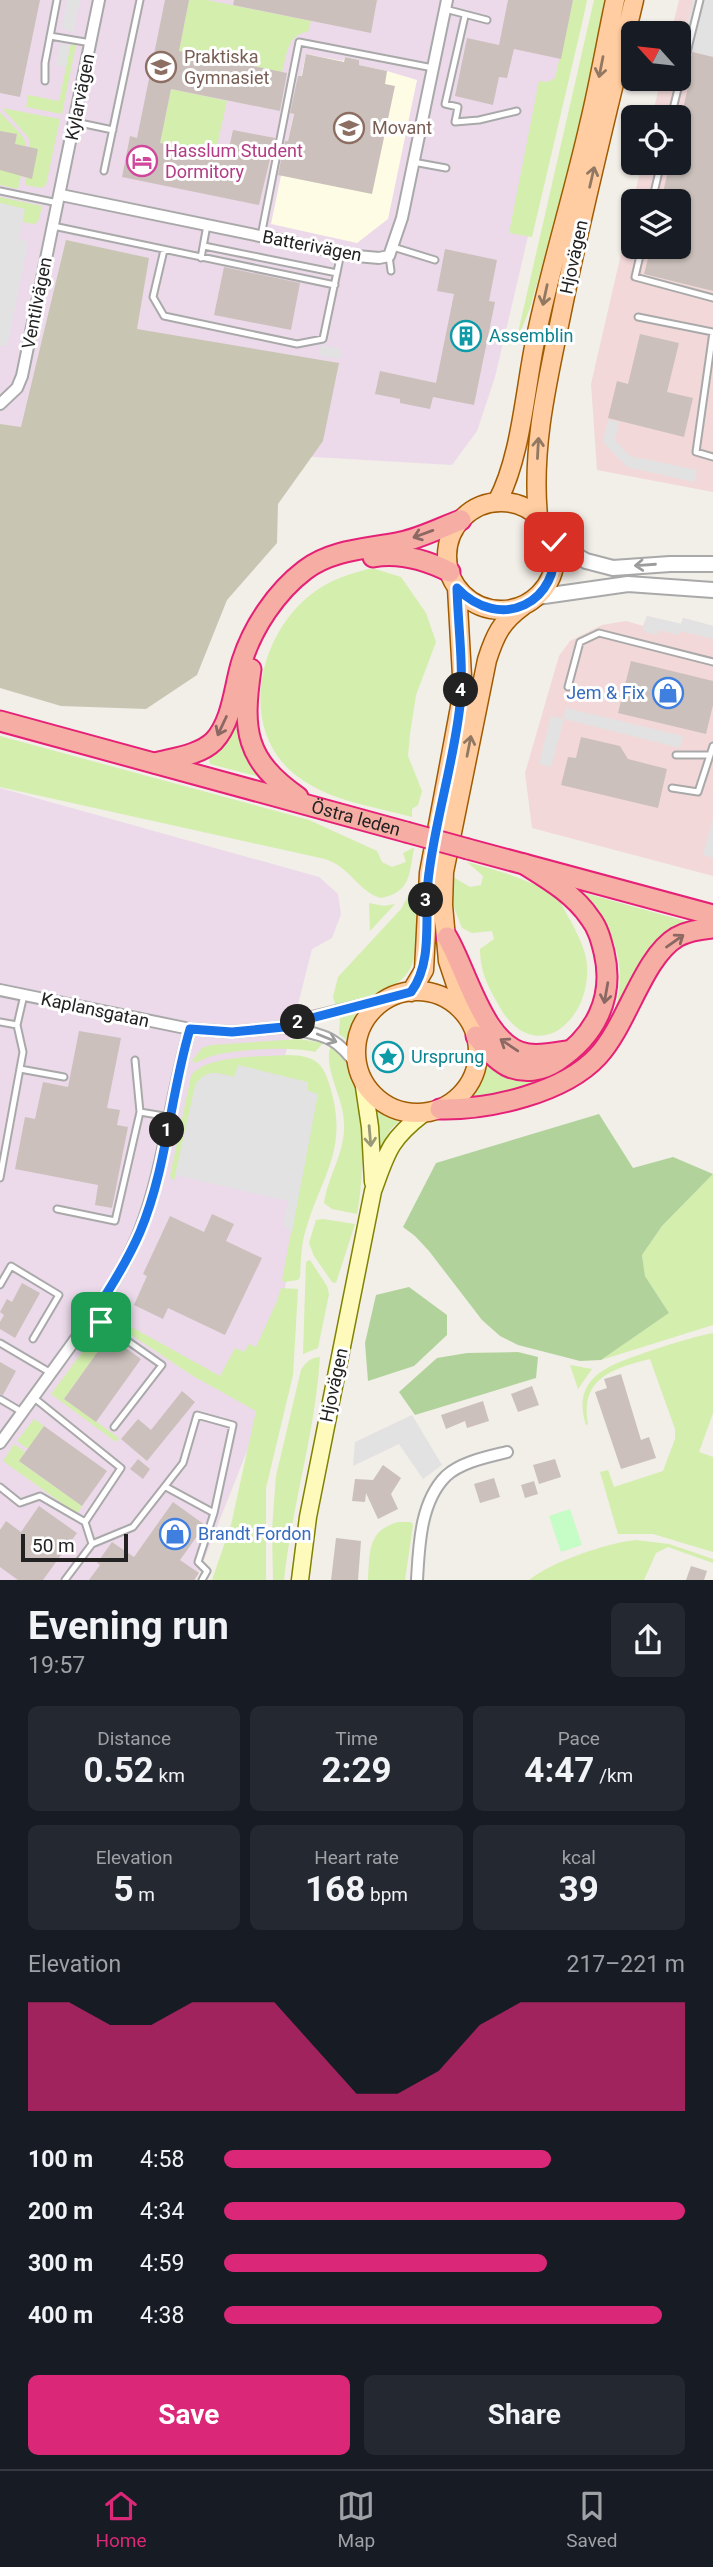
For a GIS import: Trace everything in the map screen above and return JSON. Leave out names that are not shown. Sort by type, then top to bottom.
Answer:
[{"type":"highway","points":[[155,763],[204,749],[215,740],[227,714],[250,640],[267,611],[306,569],[332,556],[403,542],[461,520]]},
{"type":"highway","points":[[310,806],[283,787],[262,766],[250,737],[247,699],[252,664],[258,646],[274,617],[310,579],[334,566],[358,559],[381,555],[429,561],[454,580]]},
{"type":"highway","name":"Östra leden","points":[[0,721],[713,915]]},
{"type":"highway","points":[[476,1036],[491,1054],[508,1066],[526,1071],[545,1069],[574,1050],[588,1035],[603,1009],[608,978],[597,928],[581,906],[559,887],[524,864]]},
{"type":"highway","points":[[432,1111],[458,1110],[519,1098],[569,1080],[610,1043],[648,971],[662,951],[676,938],[713,928]]},
{"type":"highway","points":[[447,937],[459,956],[482,1012],[497,1036],[510,1048],[525,1054],[541,1055],[574,1050]]},
{"type":"main road","name":"Hjovägen","points":[[497,502],[507,484],[515,455],[533,350],[589,124],[615,0]]},
{"type":"main road","name":"Hjovägen","points":[[538,516],[538,443],[544,396],[576,245],[634,0]]},
{"type":"main road","points":[[411,992],[424,970],[429,873],[460,706],[462,676],[454,580],[447,559],[449,545],[453,532],[471,511],[497,502],[512,503],[538,516],[548,528],[554,542],[555,556],[553,572],[547,585],[508,617],[495,635],[487,660],[444,872],[443,905],[448,961],[476,1036],[478,1061],[475,1074],[461,1095],[432,1111],[399,1111],[369,1091],[360,1074],[357,1040],[361,1027],[378,1005],[390,998],[423,991],[447,999],[466,1015]]},
{"type":"main road","points":[[454,580],[468,598],[480,606],[502,610],[530,601]]},
{"type":"main road","name":"Hjovägen","points":[[360,1074],[370,1127],[373,1191]]},
{"type":"main road","name":"Hjovägen","points":[[300,1580],[310,1504],[373,1191],[397,1135],[432,1111]]},
{"type":"street","name":"Kylarvägen","points":[[60,199],[99,0]]},
{"type":"street","points":[[391,251],[446,5]]},
{"type":"street","name":"Batterivägen","points":[[60,199],[207,225],[341,253],[379,258],[391,251]]},
{"type":"street","name":"Ventilvägen","points":[[0,404],[17,388],[22,376],[52,226],[60,199]]},
{"type":"street","points":[[554,542],[586,561],[612,568],[713,564]]},
{"type":"street","points":[[530,601],[628,584],[713,590]]},
{"type":"street","name":"Kaplansgatan","points":[[0,990],[190,1029],[232,1032],[284,1027],[390,998]]},
{"type":"street","name":"Kaplansgatan","points":[[284,1027],[320,1034],[338,1042],[360,1074]]},
{"type":"street","points":[[0,1443],[92,1316],[113,1284],[140,1232],[151,1198],[190,1029]]},
{"type":"street","points":[[417,1580],[425,1516],[435,1491],[447,1475],[462,1466],[507,1452]]},
{"type":"lane","points":[[45,81],[45,63],[57,0]]},
{"type":"lane","points":[[104,171],[139,0]]},
{"type":"lane","points":[[674,105],[700,0]]},
{"type":"lane","points":[[446,5],[465,16],[487,20]]},
{"type":"lane","points":[[465,16],[445,104],[458,107],[455,122],[479,120],[517,111]]},
{"type":"lane","points":[[50,36],[91,43]]},
{"type":"lane","points":[[261,236],[299,42],[433,68]]},
{"type":"lane","points":[[75,122],[113,130]]},
{"type":"lane","points":[[413,162],[446,168]]},
{"type":"lane","points":[[0,191],[60,199]]},
{"type":"lane","points":[[201,258],[207,225]]},
{"type":"lane","points":[[52,226],[335,285]]},
{"type":"lane","points":[[204,247],[337,273]]},
{"type":"lane","points":[[164,250],[153,298],[164,316],[297,344],[323,339],[341,253]]},
{"type":"lane","points":[[391,271],[391,251],[435,260]]},
{"type":"lane","points":[[639,259],[635,276],[713,298]]},
{"type":"lane","points":[[638,317],[713,332],[696,452],[713,457]]},
{"type":"lane","points":[[568,687],[580,642],[599,632],[713,662]]},
{"type":"lane","points":[[672,788],[698,792],[713,746]]},
{"type":"lane","points":[[676,755],[710,755]]},
{"type":"lane","points":[[0,1178],[23,1052],[17,1025],[24,995]]},
{"type":"lane","points":[[0,1022],[17,1025]]},
{"type":"lane","points":[[57,1209],[115,1221],[140,1112],[135,1060]]},
{"type":"lane","points":[[20,1069],[64,1077]]},
{"type":"lane","points":[[140,1112],[170,1116]]},
{"type":"lane","points":[[0,1285],[11,1266],[59,1295],[33,1339]]},
{"type":"lane","points":[[92,1316],[162,1365],[114,1427]]},
{"type":"lane","points":[[0,1343],[51,1373]]},
{"type":"lane","points":[[33,1397],[121,1468],[85,1522]]},
{"type":"lane","points":[[0,1399],[22,1412]]},
{"type":"lane","points":[[65,1580],[92,1544],[133,1528],[166,1487],[183,1463],[197,1415],[233,1425],[214,1513],[198,1562],[207,1571],[202,1580]]},
{"type":"lane","points":[[166,1487],[214,1513]]},
{"type":"lane","points":[[1,1490],[20,1503],[40,1496],[85,1522],[92,1544]]},
{"type":"shaded area","points":[[0,0],[579,0],[564,83],[495,377],[477,431],[452,465],[0,439]]},
{"type":"shaded area","points":[[67,0],[80,0],[73,34],[62,27]]},
{"type":"shaded area","points":[[679,0],[713,0],[713,492],[597,470],[591,384],[621,254],[621,259],[691,259],[691,189],[636,189],[639,175],[691,175],[691,105],[655,105],[658,91],[691,91],[691,21],[674,21]]},
{"type":"shaded area","points":[[693,0],[713,0],[713,57],[691,51],[691,21],[688,21]]},
{"type":"shaded area","points":[[60,43],[70,46],[66,67],[56,65]]},
{"type":"shaded area","name":"Movant","points":[[306,54],[343,61],[345,57],[359,60],[359,65],[417,80],[388,219],[357,243],[271,224]]},
{"type":"shaded area","points":[[0,203],[25,209],[19,239],[28,242],[7,347],[0,345]]},
{"type":"shaded area","points":[[66,240],[149,258],[137,329],[339,363],[323,441],[278,504],[277,543],[227,600],[197,675],[146,709],[61,706],[0,688],[0,424],[21,427]]},
{"type":"shaded area","points":[[321,345],[342,349],[340,359],[319,355]]},
{"type":"shaded area","points":[[608,420],[619,422],[615,440],[630,456],[697,470],[694,482],[627,467],[603,442]]},
{"type":"shaded area","points":[[647,616],[681,624],[683,618],[713,626],[713,876],[532,828],[525,773],[559,656],[570,641],[602,625],[626,621],[643,626]]},
{"type":"shaded area","points":[[647,616],[681,624],[683,618],[713,626],[713,639],[680,631],[679,635],[659,630],[657,635],[643,631]]},
{"type":"shaded area","points":[[566,708],[683,736],[680,748],[564,719],[551,767],[539,764],[551,716],[563,719]]},
{"type":"shaded area","points":[[0,788],[319,877],[338,894],[341,914],[332,938],[312,949],[281,1072],[321,1082],[264,1408],[196,1580],[0,1580]]},
{"type":"shaded area","points":[[713,818],[713,858],[703,855]]},
{"type":"shaded area","points":[[238,1065],[308,1082],[308,1091],[318,1094],[292,1232],[283,1225],[288,1201],[175,1175],[196,1083],[203,1076],[212,1073],[234,1077]]},
{"type":"shaded area","points":[[412,1415],[442,1465],[423,1479],[399,1444],[353,1466],[355,1442]]},
{"type":"green space","points":[[189,0],[207,0],[311,21],[308,32],[292,41],[282,72],[179,51]]},
{"type":"green space","points":[[573,0],[587,0],[532,237],[509,233],[539,81],[548,82],[555,78]]},
{"type":"green space","points":[[594,0],[604,0],[595,54],[570,163],[531,305],[515,346]]},
{"type":"green space","points":[[71,43],[76,45],[62,114],[26,107],[28,95],[59,101]]},
{"type":"green space","points":[[171,89],[227,101],[217,146],[205,144],[203,152],[160,143]]},
{"type":"green space","points":[[2,108],[60,119],[46,185],[41,188],[25,185],[30,143],[28,137]]},
{"type":"green space","points":[[0,112],[21,134],[26,145],[17,174],[21,176],[18,189],[0,185],[0,170],[9,172],[17,135],[0,131]]},
{"type":"green space","points":[[0,197],[42,206],[38,222],[22,222],[25,209],[0,203]]},
{"type":"green space","points":[[372,568],[401,577],[426,613],[436,642],[416,695],[410,734],[408,756],[422,791],[418,805],[412,809],[412,817],[333,796],[305,782],[292,772],[275,752],[265,729],[260,705],[262,679],[269,654],[280,631],[295,610],[327,584]]},
{"type":"green space","points":[[236,708],[258,774],[256,776],[210,764],[209,759],[218,750]]},
{"type":"green space","points":[[0,736],[309,820],[377,851],[382,862],[392,867],[406,862],[403,853],[414,848],[407,880],[398,891],[381,898],[366,890],[341,867],[325,859],[0,787]]},
{"type":"green space","points":[[467,862],[538,886],[556,897],[564,908],[585,953],[586,986],[580,1005],[570,1020],[557,1031],[543,1036],[527,1033],[512,1023],[487,984],[480,949],[494,939],[492,931],[472,933],[462,928],[453,905],[453,877],[470,887],[481,885],[483,876]]},
{"type":"green space","points":[[413,887],[418,889],[417,940],[409,971],[385,990],[336,1006],[333,997],[338,977],[401,909]]},
{"type":"green space","points":[[577,891],[692,923],[669,934],[659,943],[613,1024],[600,1042],[593,1049],[605,1034],[613,1015],[620,973],[617,953],[607,927]]},
{"type":"green space","points":[[369,903],[384,906],[395,904],[370,931]]},
{"type":"green space","points":[[359,1013],[348,1041],[339,1034],[340,1018]]},
{"type":"green space","points":[[299,1039],[323,1043],[315,1052],[293,1049],[252,1050],[226,1053],[195,1063],[192,1061],[202,1048],[211,1045]]},
{"type":"green space","points":[[331,1046],[344,1059],[353,1078],[362,1124],[362,1174],[357,1214],[332,1209],[324,1203],[341,1149],[344,1126],[329,1061]]},
{"type":"green space","points":[[591,1051],[585,1059],[567,1072],[546,1083],[467,1100],[482,1074],[485,1061],[510,1076],[539,1078],[560,1073],[577,1064]]},
{"type":"green space","points":[[288,1055],[311,1059],[324,1071],[330,1087],[337,1128],[331,1161],[304,1235],[300,1277],[298,1280],[284,1282],[282,1280],[317,1094],[238,1066],[235,1077],[207,1074],[195,1087],[174,1181],[170,1176],[191,1076],[198,1069],[222,1060]]},
{"type":"green space","points":[[373,1107],[400,1120],[390,1130],[377,1159]]},
{"type":"green space","points":[[599,1114],[633,1168],[673,1157],[713,1174],[662,1226],[642,1255],[645,1276],[669,1313],[601,1360],[580,1361],[518,1345],[500,1336],[482,1320],[429,1251],[403,1227],[436,1163]]},
{"type":"green space","points":[[713,1174],[713,1325],[601,1360],[669,1313],[645,1276],[642,1255],[662,1226]]},
{"type":"green space","points":[[316,1220],[355,1224],[336,1283],[332,1282],[314,1256],[309,1243]]},
{"type":"green space","points":[[310,1260],[327,1286],[329,1294],[318,1348],[303,1354],[306,1262]]},
{"type":"green space","points":[[409,1287],[447,1315],[447,1335],[414,1366],[368,1381],[365,1343],[376,1295]]},
{"type":"green space","points":[[281,1288],[298,1289],[293,1375],[266,1488],[266,1580],[212,1580],[231,1525],[256,1411],[193,1376],[106,1318],[108,1314],[220,1376],[235,1348],[244,1352],[249,1344],[256,1347]]},
{"type":"green space","points":[[713,1333],[713,1413],[699,1452],[713,1457],[713,1552],[653,1534],[618,1534],[600,1472],[608,1470],[614,1487],[663,1471],[675,1439],[675,1429],[650,1359],[612,1371],[594,1386],[589,1396],[586,1425],[584,1394],[589,1383],[598,1374],[622,1361]]},
{"type":"green space","points":[[89,1343],[99,1350],[64,1399],[119,1438],[116,1442],[51,1394]]},
{"type":"green space","points":[[518,1352],[538,1357],[536,1378],[415,1415],[399,1392],[437,1358],[467,1353]]},
{"type":"green space","points":[[320,1357],[313,1414],[284,1580],[273,1580],[272,1530],[276,1476],[301,1370],[309,1361]]},
{"type":"green space","points":[[570,1365],[592,1369],[578,1389]]},
{"type":"green space","points":[[34,1419],[44,1426],[28,1449],[17,1441]]},
{"type":"green space","points":[[14,1444],[25,1452],[20,1462],[82,1506],[77,1514],[3,1461]]},
{"type":"green space","points":[[570,1509],[582,1545],[561,1552],[549,1516]]},
{"type":"green space","points":[[398,1522],[411,1522],[413,1525],[405,1580],[368,1580],[370,1552],[375,1537],[388,1526]]},
{"type":"green space","points":[[635,1540],[669,1544],[713,1559],[713,1563],[668,1547],[656,1553],[644,1580],[529,1580],[580,1554]]},
{"type":"building","points":[[0,0],[40,0],[20,97],[0,93]]},
{"type":"building","points":[[165,0],[189,0],[179,51],[287,73],[280,111],[171,89],[160,143],[227,157],[233,130],[275,138],[259,205],[122,177],[130,136],[137,138]]},
{"type":"building","points":[[234,0],[377,0],[371,33],[233,5]]},
{"type":"building","points":[[508,0],[573,0],[561,59],[514,49],[507,78],[499,77],[493,105],[455,96],[467,38],[499,45]]},
{"type":"building","points":[[692,52],[713,57],[713,291],[644,274],[648,259],[691,259],[691,189],[664,189],[667,175],[691,175],[691,105],[684,105],[687,91],[691,91]]},
{"type":"building","points":[[306,54],[344,62],[345,57],[359,60],[359,65],[387,71],[385,84],[395,86],[372,194],[278,175],[294,114],[290,113],[298,76],[302,76]]},
{"type":"building","points":[[0,131],[17,134],[15,144],[38,149],[32,179],[0,170]]},
{"type":"building","name":"Assemblin","points":[[445,249],[497,260],[489,301],[495,302],[474,405],[433,397],[430,409],[400,403],[400,399],[375,394],[380,371],[436,383],[454,294],[437,291]]},
{"type":"building","points":[[224,267],[300,283],[291,330],[214,315]]},
{"type":"building","points":[[640,334],[679,343],[667,392],[693,398],[684,437],[608,418],[617,381],[628,384]]},
{"type":"building","name":"Jem & Fix","points":[[631,661],[713,681],[713,705],[706,734],[618,713]]},
{"type":"building","points":[[581,737],[620,746],[628,759],[667,769],[658,808],[561,785],[568,757],[576,758]]},
{"type":"building","points":[[79,1031],[121,1038],[107,1108],[120,1110],[117,1125],[128,1127],[112,1208],[95,1205],[98,1185],[15,1169],[25,1117],[35,1119],[43,1082],[68,1087]]},
{"type":"building","points":[[212,1214],[234,1224],[226,1241],[262,1258],[225,1335],[168,1308],[163,1319],[134,1305],[147,1276],[143,1274],[170,1216],[204,1232]]},
{"type":"building","points":[[22,1283],[40,1293],[15,1338],[0,1329],[4,1315],[0,1312],[7,1299],[12,1302]]},
{"type":"building","points":[[109,1336],[141,1359],[96,1422],[64,1399]]},
{"type":"building","points":[[0,1362],[16,1371],[3,1395],[0,1394]]},
{"type":"building","points":[[621,1374],[641,1440],[649,1437],[656,1458],[621,1469],[595,1392],[607,1388],[604,1379]]},
{"type":"building","points":[[532,1386],[539,1405],[518,1412],[511,1394]]},
{"type":"building","points":[[182,1391],[195,1402],[147,1461],[121,1439],[138,1419],[151,1430]]},
{"type":"building","points":[[483,1401],[489,1421],[467,1428],[465,1421],[446,1429],[441,1415]]},
{"type":"building","points":[[44,1426],[107,1471],[82,1506],[19,1461]]},
{"type":"building","points":[[138,1459],[150,1469],[143,1479],[130,1469]]},
{"type":"building","points":[[555,1459],[561,1477],[539,1484],[533,1465]]},
{"type":"building","points":[[383,1465],[401,1478],[391,1494],[398,1509],[378,1519],[366,1493],[365,1502],[352,1501],[355,1479],[373,1480]]},
{"type":"building","points":[[494,1478],[500,1497],[480,1503],[474,1484]]},
{"type":"building","points":[[534,1481],[538,1494],[525,1498],[521,1485]]},
{"type":"building","name":"Brandt Fordon","points":[[173,1502],[205,1525],[180,1560],[199,1573],[194,1580],[89,1580],[112,1542],[134,1557]]},
{"type":"building","points":[[39,1506],[77,1533],[43,1580],[18,1580],[0,1567],[0,1530],[6,1521],[21,1532]]},
{"type":"building","points":[[336,1538],[361,1541],[358,1580],[331,1580]]},
{"type":"building","points":[[691,1566],[707,1571],[704,1580],[686,1580]]},
{"type":"place","name":"Praktiska Gymnasiet","points":[[161,67]]},
{"type":"place","name":"Movant","points":[[349,128]]},
{"type":"place","name":"Hasslum Student Dormitory","points":[[142,161]]},
{"type":"place","name":"Assemblin","points":[[466,336]]},
{"type":"place","name":"Jem & Fix","points":[[668,693]]},
{"type":"place","name":"Ursprung","points":[[388,1057]]},
{"type":"place","name":"Brandt Fordon","points":[[175,1534]]},
{"type":"route","points":[[101,1322],[92,1316],[113,1284],[140,1232],[151,1198],[190,1029],[232,1032],[284,1027],[390,998],[399,993],[411,992],[419,981],[424,970],[426,952],[425,909],[429,873],[460,706],[462,676],[457,588],[480,606],[494,610],[523,606],[537,597],[547,585],[553,572],[554,542]]}]
